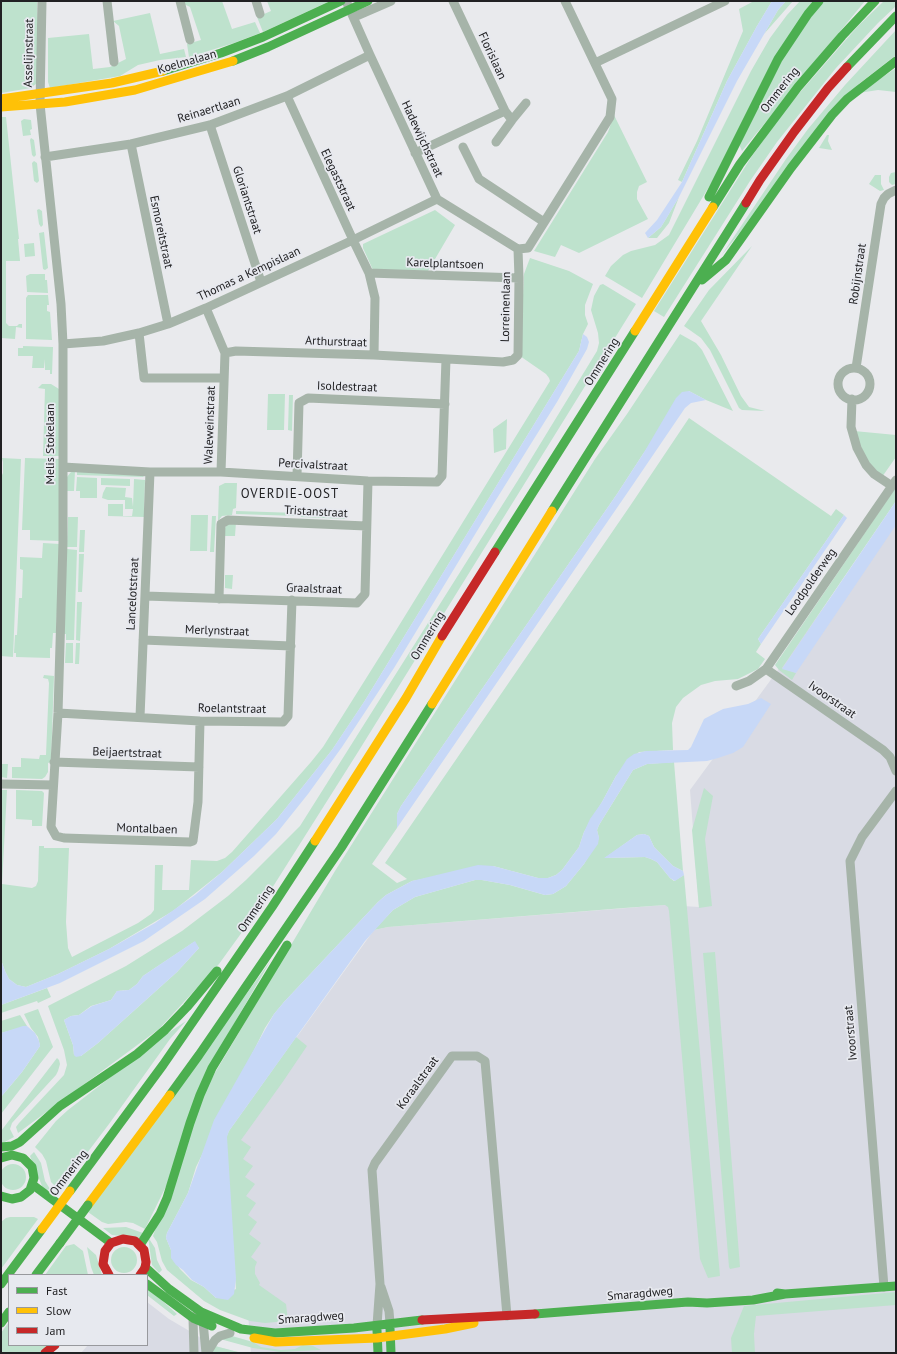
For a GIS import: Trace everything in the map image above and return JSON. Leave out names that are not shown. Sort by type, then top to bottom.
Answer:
[{"type":"main road","name":"Koelmalaan","points":[[1,98],[40,94],[112,83],[174,68],[222,53],[263,37],[341,1]]},
{"type":"main road","name":"Koelmalaan","points":[[1,107],[40,104],[135,90],[201,71],[268,47],[368,1]]},
{"type":"main road","points":[[667,281],[778,59],[808,14],[819,1]]},
{"type":"main road","name":"Ommering","points":[[8,1274],[163,1065],[272,907],[357,776],[406,698],[445,631],[740,164],[781,107],[842,36],[875,1]]},
{"type":"main road","points":[[37,1274],[199,1055],[341,848],[760,180],[828,88],[896,16]]},
{"type":"main road","points":[[691,288],[726,260],[790,168],[832,115],[869,81],[896,61]]},
{"type":"main road","points":[[140,1245],[160,1214],[167,1198],[195,1109],[212,1068],[277,962],[341,848]]},
{"type":"main road","points":[[1,1147],[12,1146],[22,1141],[51,1113],[127,1062],[168,1026],[192,1002],[272,907]]},
{"type":"main road","points":[[44,1132],[75,1096]]},
{"type":"main road","points":[[1,1158],[12,1155],[26,1154],[34,1170],[33,1185],[29,1196],[15,1199],[9,1199],[1,1196]]},
{"type":"main road","points":[[33,1185],[111,1243]]},
{"type":"main road","points":[[47,1209],[79,1232]]},
{"type":"main road","points":[[108,1274],[103,1264],[105,1251],[111,1243],[123,1238],[135,1241],[140,1245],[146,1256],[145,1266],[141,1274]]},
{"type":"main road","points":[[95,1244],[105,1251]]},
{"type":"main road","name":"Smaragdweg","points":[[145,1266],[169,1289],[201,1312],[241,1329],[286,1333],[467,1317],[503,1317],[688,1302],[731,1294],[761,1292],[785,1294],[896,1286]]},
{"type":"main road","name":"Ommering","points":[[1,1284],[8,1275]]},
{"type":"main road","name":"Smaragdweg","points":[[148,1285],[193,1318],[230,1333],[262,1340],[291,1342],[377,1338],[445,1329],[503,1317]]},
{"type":"main road","points":[[1,1323],[8,1313]]},
{"type":"main road","points":[[390,1323],[391,1353]]},
{"type":"main road","points":[[376,1325],[378,1353]]},
{"type":"main road","points":[[45,1353],[54,1346]]},
{"type":"street","name":"Asselijnstraat","points":[[40,104],[42,1]]},
{"type":"street","points":[[107,1],[114,62]]},
{"type":"street","points":[[180,1],[190,40]]},
{"type":"street","points":[[256,1],[260,14]]},
{"type":"street","name":"Koelmalaan","points":[[350,9],[391,1]]},
{"type":"street","name":"Florislaan","points":[[453,1],[505,111],[512,120]]},
{"type":"street","points":[[437,199],[518,249],[528,248],[610,117],[612,99],[565,1]]},
{"type":"street","points":[[595,63],[725,1]]},
{"type":"street","name":"Hadewijchstraat","points":[[350,9],[437,199]]},
{"type":"street","name":"Reinaertlaan","points":[[45,157],[131,144],[210,125],[287,96],[370,54]]},
{"type":"street","name":"Elegaststraat","points":[[287,96],[369,273],[375,298],[374,355]]},
{"type":"street","points":[[496,142],[526,103]]},
{"type":"street","name":"Melis Stokelaan","points":[[40,104],[61,304],[63,344],[63,542],[58,713],[53,785]]},
{"type":"street","points":[[415,153],[505,111]]},
{"type":"street","name":"Gloriantstraat","points":[[210,125],[261,282]]},
{"type":"street","name":"Esmoreitstraat","points":[[131,144],[168,324]]},
{"type":"street","points":[[463,147],[479,179],[544,222]]},
{"type":"street","name":"Robijnstraat","points":[[856,368],[881,204],[888,194],[896,190]]},
{"type":"street","name":"Thomas a Kempislaan","points":[[63,344],[103,341],[168,324],[353,240],[437,199]]},
{"type":"street","name":"Lorreinenlaan","points":[[446,359],[503,362],[513,360],[518,355],[518,249]]},
{"type":"street","name":"Karelplantsoen","points":[[369,273],[519,278]]},
{"type":"street","name":"Waleweinstraat","points":[[206,308],[225,353],[221,472]]},
{"type":"street","name":"Waleweinstraat","points":[[138,333],[144,378],[224,378]]},
{"type":"street","name":"Arthurstraat","points":[[225,353],[236,351],[374,355],[446,359]]},
{"type":"street","name":"Percivalstraat","points":[[63,467],[150,472],[221,472],[437,482],[442,476],[446,359]]},
{"type":"street","points":[[856,368],[862,370],[869,377],[869,388],[864,396],[859,399],[852,399],[842,394],[839,380],[847,370],[856,368]]},
{"type":"street","name":"Isoldestraat","points":[[297,476],[299,403],[308,398],[445,404]]},
{"type":"street","points":[[852,399],[851,427],[857,448],[866,466],[874,474],[894,483]]},
{"type":"street","name":"Lancelotstraat","points":[[140,718],[150,472]]},
{"type":"street","name":"Graalstraat","points":[[145,596],[357,603],[365,594],[368,480]]},
{"type":"street","name":"Loodpolderweg","points":[[736,686],[749,681],[766,668],[894,483]]},
{"type":"street","name":"Tristanstraat","points":[[219,599],[221,524],[228,520],[366,526]]},
{"type":"street","name":"Roelantstraat","points":[[58,713],[200,721],[283,722],[288,716],[292,600]]},
{"type":"street","name":"Merlynstraat","points":[[143,640],[291,646]]},
{"type":"street","name":"Ivoorstraat","points":[[766,668],[883,750],[890,757],[896,772]]},
{"type":"street","name":"Montalbaen","points":[[53,785],[51,827],[56,836],[64,838],[193,841],[199,767],[200,721]]},
{"type":"street","name":"Beijaertstraat","points":[[54,762],[199,767]]},
{"type":"street","points":[[1,784],[53,785]]},
{"type":"street","name":"Ivoorstraat","points":[[884,1286],[850,860],[862,837],[896,791]]},
{"type":"street","name":"Koraalstraat","points":[[376,1325],[380,1284],[372,1175],[375,1163],[452,1056],[477,1056],[485,1061],[503,1317]]},
{"type":"street","name":"Koraalstraat","points":[[380,1284],[389,1311],[390,1323]]},
{"type":"street","points":[[194,1353],[193,1318],[201,1312],[207,1353]]},
{"type":"street","points":[[207,1353],[215,1340],[220,1336],[230,1333]]},
{"type":"shaded area","points":[[896,509],[896,1353],[251,1353],[236,1156],[229,1131],[374,930],[388,927],[665,905],[699,907],[690,790]]},
{"type":"shaded area","points":[[148,1303],[169,1319],[215,1346],[241,1353],[81,1353],[87,1346],[148,1346]]},
{"type":"green space","points":[[1,1],[37,1],[37,83],[31,88],[1,93]]},
{"type":"green space","points":[[184,1],[222,1],[232,29],[255,22],[260,33],[189,57],[187,44],[201,40],[190,7],[184,4]]},
{"type":"green space","points":[[267,1],[330,1],[263,32],[257,17],[271,11]]},
{"type":"green space","points":[[754,1],[772,1],[727,81],[682,182],[678,180],[697,141],[743,31],[739,9]]},
{"type":"green space","points":[[786,1],[793,1],[764,34],[778,10]]},
{"type":"green space","points":[[800,1],[815,1],[716,175],[642,298],[605,276],[611,266],[623,255],[631,251],[655,245],[669,235],[751,71],[770,38],[787,15]]},
{"type":"green space","points":[[822,1],[865,1],[742,151],[739,144],[773,73]]},
{"type":"green space","points":[[884,1],[896,1],[896,6],[836,68],[777,142],[750,181],[664,317],[654,311],[752,156],[788,106],[858,26]]},
{"type":"green space","points":[[150,13],[160,54],[184,49],[186,57],[160,60],[138,65],[120,76],[50,88],[48,82],[48,38],[89,34],[93,69],[110,67],[126,59],[119,26],[113,21]]},
{"type":"green space","points":[[896,30],[896,55],[860,83],[721,256],[808,129],[845,85]]},
{"type":"green space","points":[[896,68],[896,92],[878,90],[859,93]]},
{"type":"green space","points":[[614,115],[647,182],[639,186],[637,199],[648,219],[579,253],[561,245],[555,257],[534,251],[608,132]]},
{"type":"green space","points":[[1,117],[6,117],[19,239],[20,261],[6,261],[6,323],[9,326],[17,326],[22,324],[22,328],[16,327],[15,339],[1,338]]},
{"type":"green space","points":[[24,119],[31,120],[31,135],[23,136],[21,121]]},
{"type":"green space","points":[[827,135],[829,135],[828,141],[832,150],[819,148]]},
{"type":"green space","points":[[31,138],[34,140],[36,155],[34,157],[32,155]]},
{"type":"green space","points":[[34,161],[37,163],[39,181],[37,183],[34,181],[32,163]]},
{"type":"green space","points":[[896,172],[896,184],[892,185],[889,182],[889,177],[891,173]]},
{"type":"green space","points":[[875,175],[881,175],[881,184],[884,190],[880,191],[869,184]]},
{"type":"green space","points":[[679,197],[669,223],[657,238],[648,238],[661,227]]},
{"type":"green space","points":[[39,209],[42,211],[43,225],[41,227],[39,224],[37,210]]},
{"type":"green space","points":[[435,210],[455,225],[428,271],[373,270],[363,248],[363,244]]},
{"type":"green space","points":[[44,232],[48,268],[45,270],[43,269],[39,233]]},
{"type":"green space","points":[[34,243],[35,256],[25,257],[24,244]]},
{"type":"green space","points":[[752,246],[701,321],[721,355],[741,396],[749,407],[765,411],[742,410],[739,408],[710,350],[701,338],[684,326],[709,290]]},
{"type":"green space","points":[[530,258],[569,271],[593,284],[585,305],[585,315],[588,324],[583,334],[579,351],[364,702],[332,750],[277,819],[222,872],[173,911],[109,949],[58,974],[26,987],[17,985],[9,979],[1,960],[1,790],[7,790],[2,884],[32,888],[36,886],[38,881],[39,846],[44,846],[44,848],[69,848],[66,922],[68,948],[72,957],[138,923],[151,914],[154,910],[155,865],[163,865],[162,890],[189,890],[191,860],[217,861],[225,858],[232,852],[323,747],[550,381],[546,374],[520,356],[524,274]]},
{"type":"green space","points":[[30,274],[45,274],[48,293],[27,292],[26,276]]},
{"type":"green space","points":[[603,284],[636,304],[358,752],[245,928],[219,964],[159,1029],[18,1133],[16,1127],[64,1075],[67,1065],[64,1050],[48,1006],[126,966],[182,931],[228,896],[246,880],[300,826],[520,477],[597,351],[599,343],[598,333],[591,310],[594,296],[600,285]],"holes":[[[194,942],[199,948],[177,972],[98,1043],[81,1056],[74,1055],[73,1045],[64,1020],[71,1016],[79,1015],[91,1006],[111,1000],[117,991],[129,990],[137,984],[143,976]]]},
{"type":"green space","points":[[28,295],[48,295],[49,305],[47,305],[47,311],[50,312],[52,340],[26,339],[26,298]]},
{"type":"green space","points":[[680,334],[696,343],[702,350],[733,411],[689,391],[643,454],[617,494],[401,806],[397,814],[397,828],[372,864],[397,883],[407,879],[385,863],[689,418],[831,516],[836,509],[844,515],[758,639],[761,644],[756,652],[765,659],[758,669],[738,679],[715,681],[701,685],[683,698],[676,707],[672,723],[673,750],[639,752],[616,776],[584,832],[579,847],[562,870],[556,875],[548,878],[538,878],[493,866],[412,881],[386,895],[378,902],[274,1014],[265,1028],[196,1167],[188,1193],[167,1233],[166,1238],[171,1250],[171,1255],[180,1269],[191,1280],[204,1287],[216,1298],[236,1289],[226,1137],[296,1037],[307,1046],[241,1140],[251,1147],[243,1159],[253,1166],[245,1177],[255,1184],[246,1196],[256,1203],[248,1215],[257,1222],[249,1234],[261,1243],[251,1257],[257,1262],[255,1274],[260,1283],[259,1285],[286,1304],[288,1321],[265,1323],[250,1321],[220,1310],[204,1301],[167,1270],[162,1261],[157,1242],[153,1236],[203,1093],[335,871],[595,459]]},
{"type":"green space","points":[[23,346],[53,347],[52,374],[50,374],[50,370],[45,370],[45,359],[44,368],[32,368],[33,356],[18,356],[18,348],[23,348]]},
{"type":"green space","points":[[42,384],[51,384],[59,389],[59,456],[43,456],[45,389],[38,388]]},
{"type":"green space","points":[[268,394],[285,394],[284,430],[267,430]]},
{"type":"green space","points":[[289,395],[293,395],[292,431],[288,430]]},
{"type":"green space","points":[[507,419],[506,449],[494,453],[493,429]]},
{"type":"green space","points":[[854,431],[896,435],[896,457],[882,477],[867,460]]},
{"type":"green space","points":[[2,458],[21,459],[13,657],[1,656]]},
{"type":"green space","points":[[25,458],[59,459],[59,541],[30,540],[30,530],[22,530]]},
{"type":"green space","points":[[75,471],[74,491],[67,491],[67,477],[71,472]]},
{"type":"green space","points":[[77,471],[141,474],[144,477],[77,475]]},
{"type":"green space","points":[[77,477],[97,478],[97,498],[80,498],[80,491],[76,491]]},
{"type":"green space","points":[[101,478],[130,479],[130,486],[101,485]]},
{"type":"green space","points":[[134,479],[145,480],[144,517],[108,516],[108,504],[123,504],[123,516],[132,516],[133,509],[125,509],[125,500],[108,500],[102,498],[106,487],[126,488],[125,497],[132,498],[133,507]]},
{"type":"green space","points":[[225,483],[237,483],[236,508],[233,509],[232,515],[222,516],[218,521],[219,486]]},
{"type":"green space","points":[[896,487],[896,501],[782,668],[796,673],[792,680],[775,665]]},
{"type":"green space","points":[[236,511],[298,513],[298,516],[236,514]]},
{"type":"green space","points":[[301,513],[345,515],[345,519],[301,517]]},
{"type":"green space","points":[[191,515],[208,515],[207,551],[190,551]]},
{"type":"green space","points":[[212,516],[216,516],[214,552],[210,552]]},
{"type":"green space","points":[[68,517],[78,517],[77,547],[67,547]]},
{"type":"green space","points":[[236,522],[235,536],[225,536],[225,528],[227,524]]},
{"type":"green space","points":[[80,530],[85,530],[84,552],[79,552]]},
{"type":"green space","points":[[43,543],[60,544],[56,633],[53,633],[50,658],[16,657],[16,653],[14,653],[15,635],[17,635],[19,598],[22,598],[23,570],[20,569],[20,557],[42,558]]},
{"type":"green space","points":[[67,549],[77,550],[74,640],[66,640],[66,634],[63,634]]},
{"type":"green space","points":[[79,554],[84,554],[82,592],[78,592]]},
{"type":"green space","points":[[225,575],[233,575],[232,589],[225,588]]},
{"type":"green space","points":[[77,602],[82,602],[80,641],[76,640]]},
{"type":"green space","points":[[66,643],[73,643],[73,663],[65,663]]},
{"type":"green space","points":[[76,643],[80,643],[79,664],[75,664]]},
{"type":"green space","points":[[44,675],[54,676],[51,762],[48,763],[48,772],[42,779],[12,778],[12,767],[21,767],[21,758],[39,759],[40,755],[46,755],[49,683],[48,679],[43,678]]},
{"type":"green space","points":[[674,762],[683,871],[673,866],[654,847],[649,836],[644,834],[637,835],[605,858],[645,857],[657,862],[674,881],[684,875],[720,1276],[708,1278],[700,1259],[668,907],[665,905],[624,908],[388,927],[374,930],[393,910],[415,897],[475,880],[510,885],[545,895],[553,894],[566,886],[584,864],[599,838],[597,830],[599,825],[633,770],[647,764]]},
{"type":"green space","points":[[1,764],[8,764],[7,778],[1,777]]},
{"type":"green space","points":[[704,788],[713,796],[705,839],[712,906],[699,908],[692,830]]},
{"type":"green space","points":[[16,790],[42,791],[44,793],[42,826],[32,826],[32,820],[16,819]]},
{"type":"green space","points":[[715,952],[740,1267],[730,1269],[703,953]]},
{"type":"green space","points":[[271,960],[224,1041],[173,1172],[145,1229],[133,1223],[126,1222],[108,1224],[102,1222],[88,1212]]},
{"type":"green space","points":[[47,988],[51,997],[38,1003],[37,1001],[1,1013],[1,1005]]},
{"type":"green space","points":[[38,1009],[53,1047],[1,1114],[1,1097],[22,1072],[40,1046],[38,1037],[31,1028],[24,1014]]},
{"type":"green space","points":[[20,1015],[27,1026],[1,1033],[1,1021]]},
{"type":"green space","points":[[186,1021],[170,1039],[59,1190],[51,1182],[46,1161],[35,1147],[56,1121],[68,1110],[165,1035]]},
{"type":"green space","points":[[57,1058],[60,1064],[56,1075],[12,1123],[10,1129],[14,1137],[1,1144],[1,1131]]},
{"type":"green space","points":[[34,1152],[41,1163],[45,1181],[50,1189],[44,1191],[30,1156]]},
{"type":"green space","points":[[13,1164],[22,1168],[26,1177],[22,1186],[13,1190],[4,1186],[0,1177],[4,1168]]},
{"type":"green space","points":[[10,1217],[34,1217],[38,1219],[1,1269],[1,1222]]},
{"type":"green space","points":[[126,1227],[143,1233],[139,1238],[112,1235],[103,1228]]},
{"type":"green space","points":[[148,1237],[155,1248],[157,1260],[162,1270],[159,1273],[152,1265]]},
{"type":"green space","points":[[74,1244],[83,1251],[88,1274],[46,1274],[66,1246]]},
{"type":"green space","points":[[87,1247],[96,1255],[102,1274],[94,1274]]},
{"type":"green space","points":[[124,1247],[133,1251],[137,1260],[133,1269],[124,1273],[115,1269],[111,1260],[115,1251]]},
{"type":"green space","points":[[148,1288],[177,1314],[174,1316],[148,1296]]},
{"type":"green space","points":[[896,1292],[896,1305],[756,1316],[754,1334],[755,1353],[732,1353],[731,1338],[744,1306]]},
{"type":"green space","points":[[8,1323],[8,1346],[48,1346],[39,1353],[1,1353],[1,1333]]},
{"type":"green space","points":[[232,1336],[253,1342],[261,1347],[281,1350],[295,1349],[303,1345],[313,1346],[321,1350],[280,1352],[253,1348],[220,1339]]},
{"type":"green space","points":[[215,1346],[242,1353],[212,1353]]},
{"type":"water","points":[[772,1],[786,1],[778,10],[737,81],[679,197],[661,227],[648,238],[645,233],[657,220],[682,182],[727,81]]},
{"type":"water","points":[[583,334],[587,337],[589,342],[587,349],[557,402],[394,668],[342,747],[308,794],[276,834],[254,856],[205,899],[144,941],[60,983],[1,1005],[1,960],[9,979],[17,985],[26,987],[58,974],[109,949],[155,923],[195,895],[222,872],[277,819],[332,750],[364,702],[579,351]]},
{"type":"water","points":[[689,391],[706,400],[691,403],[685,408],[397,828],[397,814],[401,806],[617,494],[643,454],[676,398],[682,392]]},
{"type":"water","points":[[896,501],[896,525],[796,673],[782,669]]},
{"type":"water","points":[[844,515],[847,518],[761,644],[758,639]]},
{"type":"water","points":[[761,698],[771,704],[743,747],[733,753],[707,761],[647,764],[633,770],[599,825],[597,830],[599,838],[598,844],[566,886],[553,894],[545,895],[510,885],[475,880],[415,897],[393,910],[365,941],[229,1131],[227,1137],[236,1279],[234,1294],[228,1300],[216,1298],[204,1287],[192,1280],[176,1265],[171,1258],[171,1250],[166,1238],[167,1233],[188,1193],[214,1120],[274,1014],[378,902],[386,895],[412,881],[478,865],[493,866],[538,878],[548,878],[556,875],[562,870],[579,847],[590,819],[602,802],[627,759],[634,754],[646,751],[688,750],[691,747],[704,719],[723,709],[748,704]]},
{"type":"water","points":[[644,834],[649,836],[654,847],[673,866],[683,871],[684,875],[675,881],[670,878],[657,862],[645,857],[604,858],[637,835]]},
{"type":"water","points":[[195,941],[199,948],[177,972],[98,1043],[81,1056],[76,1057],[74,1055],[73,1045],[64,1020],[71,1016],[79,1015],[92,1006],[111,1000],[117,991],[129,990],[137,984],[143,976]]},
{"type":"water","points":[[27,1026],[35,1033],[40,1046],[22,1072],[1,1097],[1,1033]]},
{"type":"traffic: fast","points":[[163,71],[221,53],[263,37],[341,1]]},
{"type":"traffic: fast","points":[[233,61],[268,47],[368,1]]},
{"type":"traffic: fast","points":[[709,197],[778,59],[808,14],[819,1]]},
{"type":"traffic: fast","points":[[713,207],[740,164],[798,87],[842,36],[875,1]]},
{"type":"traffic: fast","points":[[847,67],[896,16]]},
{"type":"traffic: fast","points":[[702,280],[726,260],[791,168],[832,115],[847,99],[896,61]]},
{"type":"traffic: fast","points":[[552,511],[746,203]]},
{"type":"traffic: fast","points":[[495,552],[635,331]]},
{"type":"traffic: fast","points":[[170,1095],[341,848],[432,704]]},
{"type":"traffic: fast","points":[[70,1191],[163,1065],[272,907],[315,841]]},
{"type":"traffic: fast","points":[[140,1245],[160,1214],[167,1198],[190,1123],[212,1068],[287,945]]},
{"type":"traffic: fast","points":[[1,1147],[12,1146],[20,1142],[60,1106],[137,1054],[165,1030],[187,1007],[217,971]]},
{"type":"traffic: fast","points":[[1,1158],[12,1155],[23,1158],[32,1167],[34,1178],[30,1190],[21,1197],[12,1199],[1,1196]]},
{"type":"traffic: fast","points":[[33,1185],[111,1243]]},
{"type":"traffic: fast","points":[[60,1243],[88,1205]]},
{"type":"traffic: fast","points":[[8,1274],[42,1229]]},
{"type":"traffic: fast","points":[[37,1274],[60,1243]]},
{"type":"traffic: fast","points":[[145,1267],[169,1289],[201,1312],[241,1329],[275,1333],[354,1328],[422,1320]]},
{"type":"traffic: fast","points":[[1,1284],[8,1275]]},
{"type":"traffic: fast","points":[[148,1285],[193,1318],[212,1326]]},
{"type":"traffic: fast","points":[[777,1293],[785,1294],[896,1286]]},
{"type":"traffic: fast","points":[[535,1314],[688,1302],[707,1303],[753,1300],[785,1294]]},
{"type":"traffic: fast","points":[[1,1323],[8,1313]]},
{"type":"traffic: fast","points":[[390,1328],[391,1353]]},
{"type":"traffic: fast","points":[[377,1330],[378,1353]]},
{"type":"traffic: slow","points":[[1,107],[65,102],[135,90],[233,61]]},
{"type":"traffic: slow","points":[[1,99],[112,83],[163,71]]},
{"type":"traffic: slow","points":[[635,331],[713,207]]},
{"type":"traffic: slow","points":[[432,704],[552,511]]},
{"type":"traffic: slow","points":[[315,841],[406,698],[442,636]]},
{"type":"traffic: slow","points":[[88,1205],[170,1095]]},
{"type":"traffic: slow","points":[[42,1229],[70,1191]]},
{"type":"traffic: slow","points":[[254,1338],[276,1342],[377,1338],[445,1329],[474,1323]]},
{"type":"traffic: jam","points":[[746,203],[760,180],[794,132],[828,88],[847,67]]},
{"type":"traffic: jam","points":[[442,636],[495,552]]},
{"type":"traffic: jam","points":[[108,1274],[103,1264],[105,1251],[111,1243],[123,1239],[135,1241],[144,1250],[146,1262],[145,1268],[141,1274]]},
{"type":"traffic: jam","points":[[422,1320],[535,1314]]},
{"type":"traffic: jam","points":[[45,1353],[54,1346]]},
{"type":"district","name":"OVERDIE-OOST","points":[[290,494]]}]
